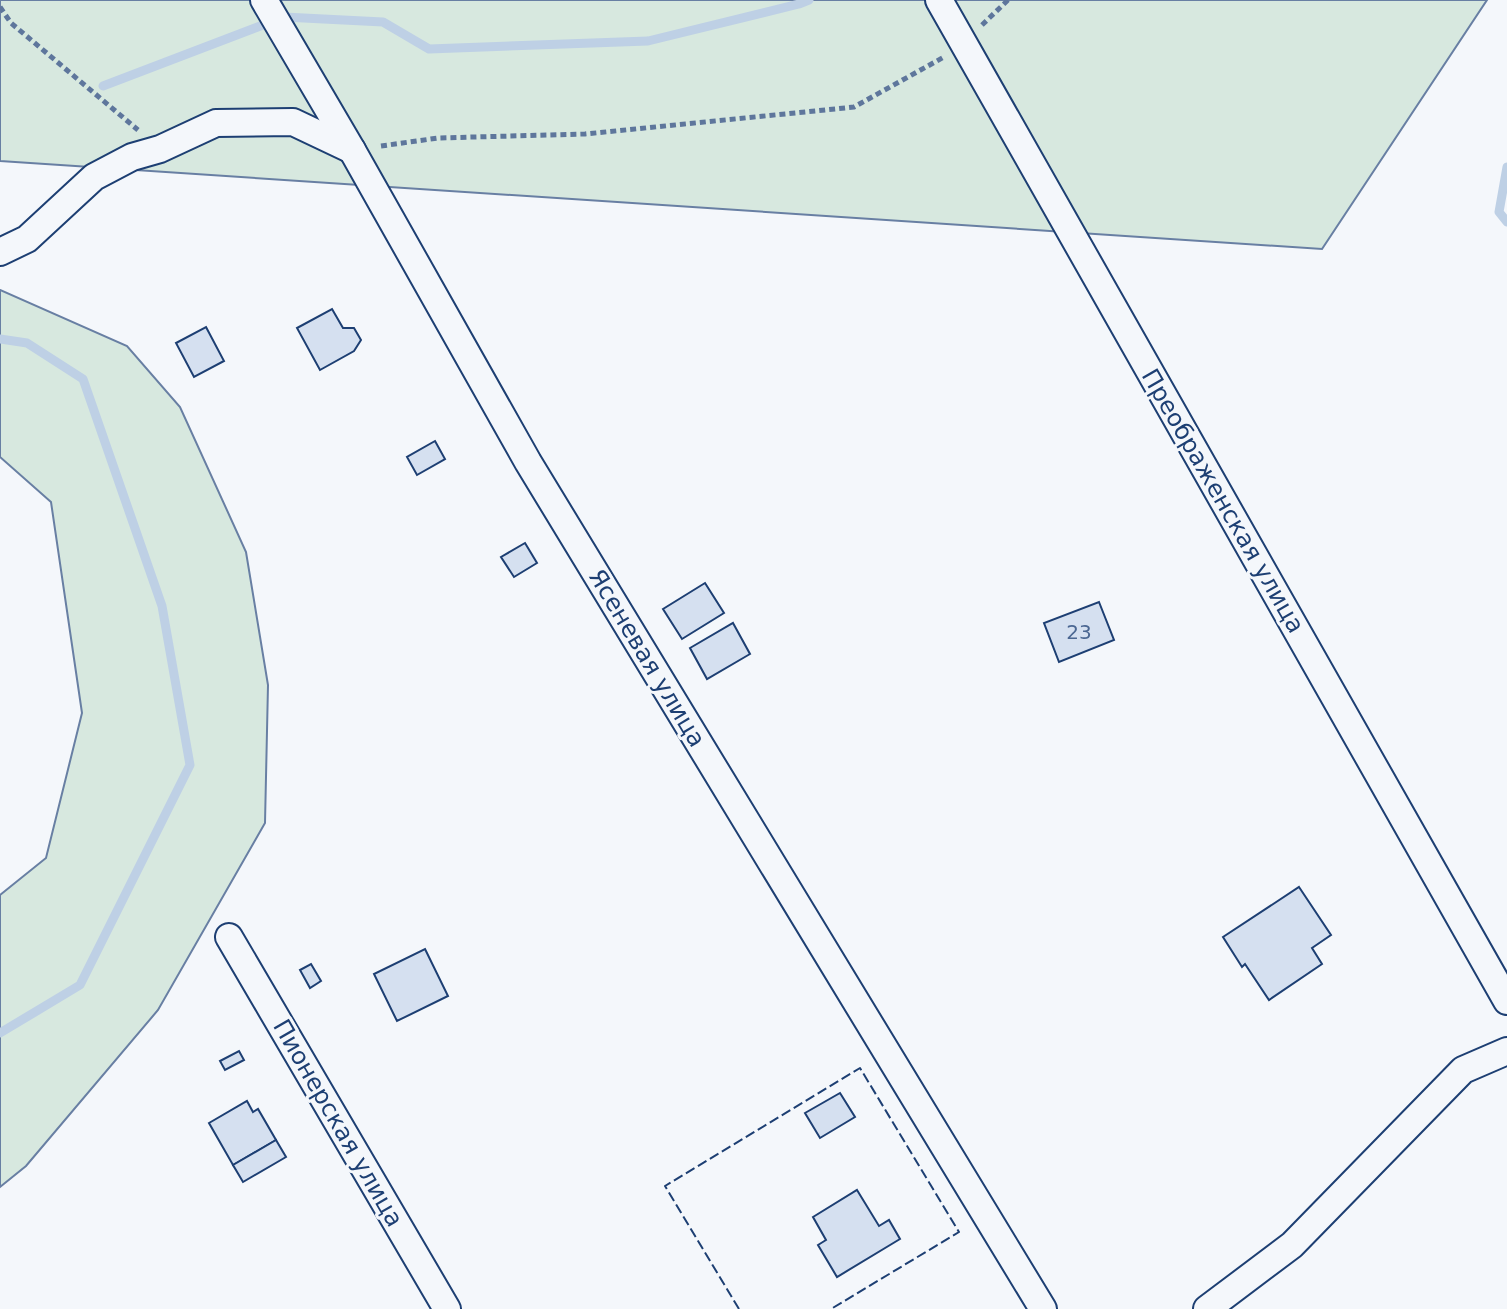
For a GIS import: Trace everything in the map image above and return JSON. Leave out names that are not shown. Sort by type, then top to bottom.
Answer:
[{"type":"street","name":"Ясеневая улица","points":[[264,0],[528,462],[1043,1309]]},
{"type":"street","name":"Преображенская улица","points":[[939,0],[1507,1001]]},
{"type":"street","points":[[0,252],[27,239],[94,177],[132,157],[160,149],[216,123],[293,122],[352,150]]},
{"type":"street","name":"Пионерская улица","points":[[229,937],[447,1309]]},
{"type":"street","points":[[1207,1309],[1292,1245],[1463,1070],[1507,1051]]},
{"type":"path","points":[[352,150],[438,138],[585,134],[854,107],[951,54],[1008,0]]},
{"type":"path","points":[[0,7],[11,23],[160,149]]},
{"type":"shaded area","points":[[0,0],[1487,0],[1322,249],[0,161]]},
{"type":"shaded area","points":[[0,290],[127,346],[180,407],[246,552],[268,685],[265,823],[158,1010],[26,1166],[0,1187],[0,895],[46,858],[82,713],[51,502],[0,457]]},
{"type":"building","points":[[332,309],[343,328],[354,328],[361,340],[354,351],[320,370],[297,328]]},
{"type":"building","points":[[206,327],[224,361],[194,377],[176,343]]},
{"type":"building","points":[[435,441],[445,459],[417,475],[407,457]]},
{"type":"building","points":[[525,543],[537,563],[514,577],[501,557]]},
{"type":"building","points":[[705,583],[724,613],[682,639],[663,609]]},
{"type":"building","points":[[1099,602],[1114,640],[1059,662],[1044,623]]},
{"type":"building","points":[[733,623],[750,654],[707,679],[690,648]]},
{"type":"building","points":[[1299,887],[1331,935],[1312,948],[1322,964],[1269,1000],[1223,937]]},
{"type":"building","points":[[425,949],[448,996],[397,1021],[374,974]]},
{"type":"building","points":[[311,964],[321,981],[310,988],[300,970]]},
{"type":"building","points":[[239,1051],[244,1060],[225,1070],[220,1061]]},
{"type":"building","points":[[840,1093],[855,1117],[820,1138],[805,1113]]},
{"type":"building","points":[[247,1101],[253,1112],[258,1109],[276,1140],[233,1165],[209,1123]]},
{"type":"building","points":[[276,1140],[286,1157],[243,1182],[233,1165]]},
{"type":"building","points":[[857,1190],[879,1226],[889,1220],[900,1239],[837,1277],[818,1245],[826,1240],[813,1217]]},
{"type":"waterway","points":[[103,86],[284,17],[383,22],[429,49],[648,41],[809,0]]},
{"type":"waterway","points":[[1507,167],[1499,212],[1507,222]]},
{"type":"waterway","points":[[0,339],[27,343],[83,379],[162,606],[190,765],[80,985],[0,1033]]},
{"type":"fence","points":[[739,1309],[665,1186],[860,1068],[959,1232],[831,1309]]}]
